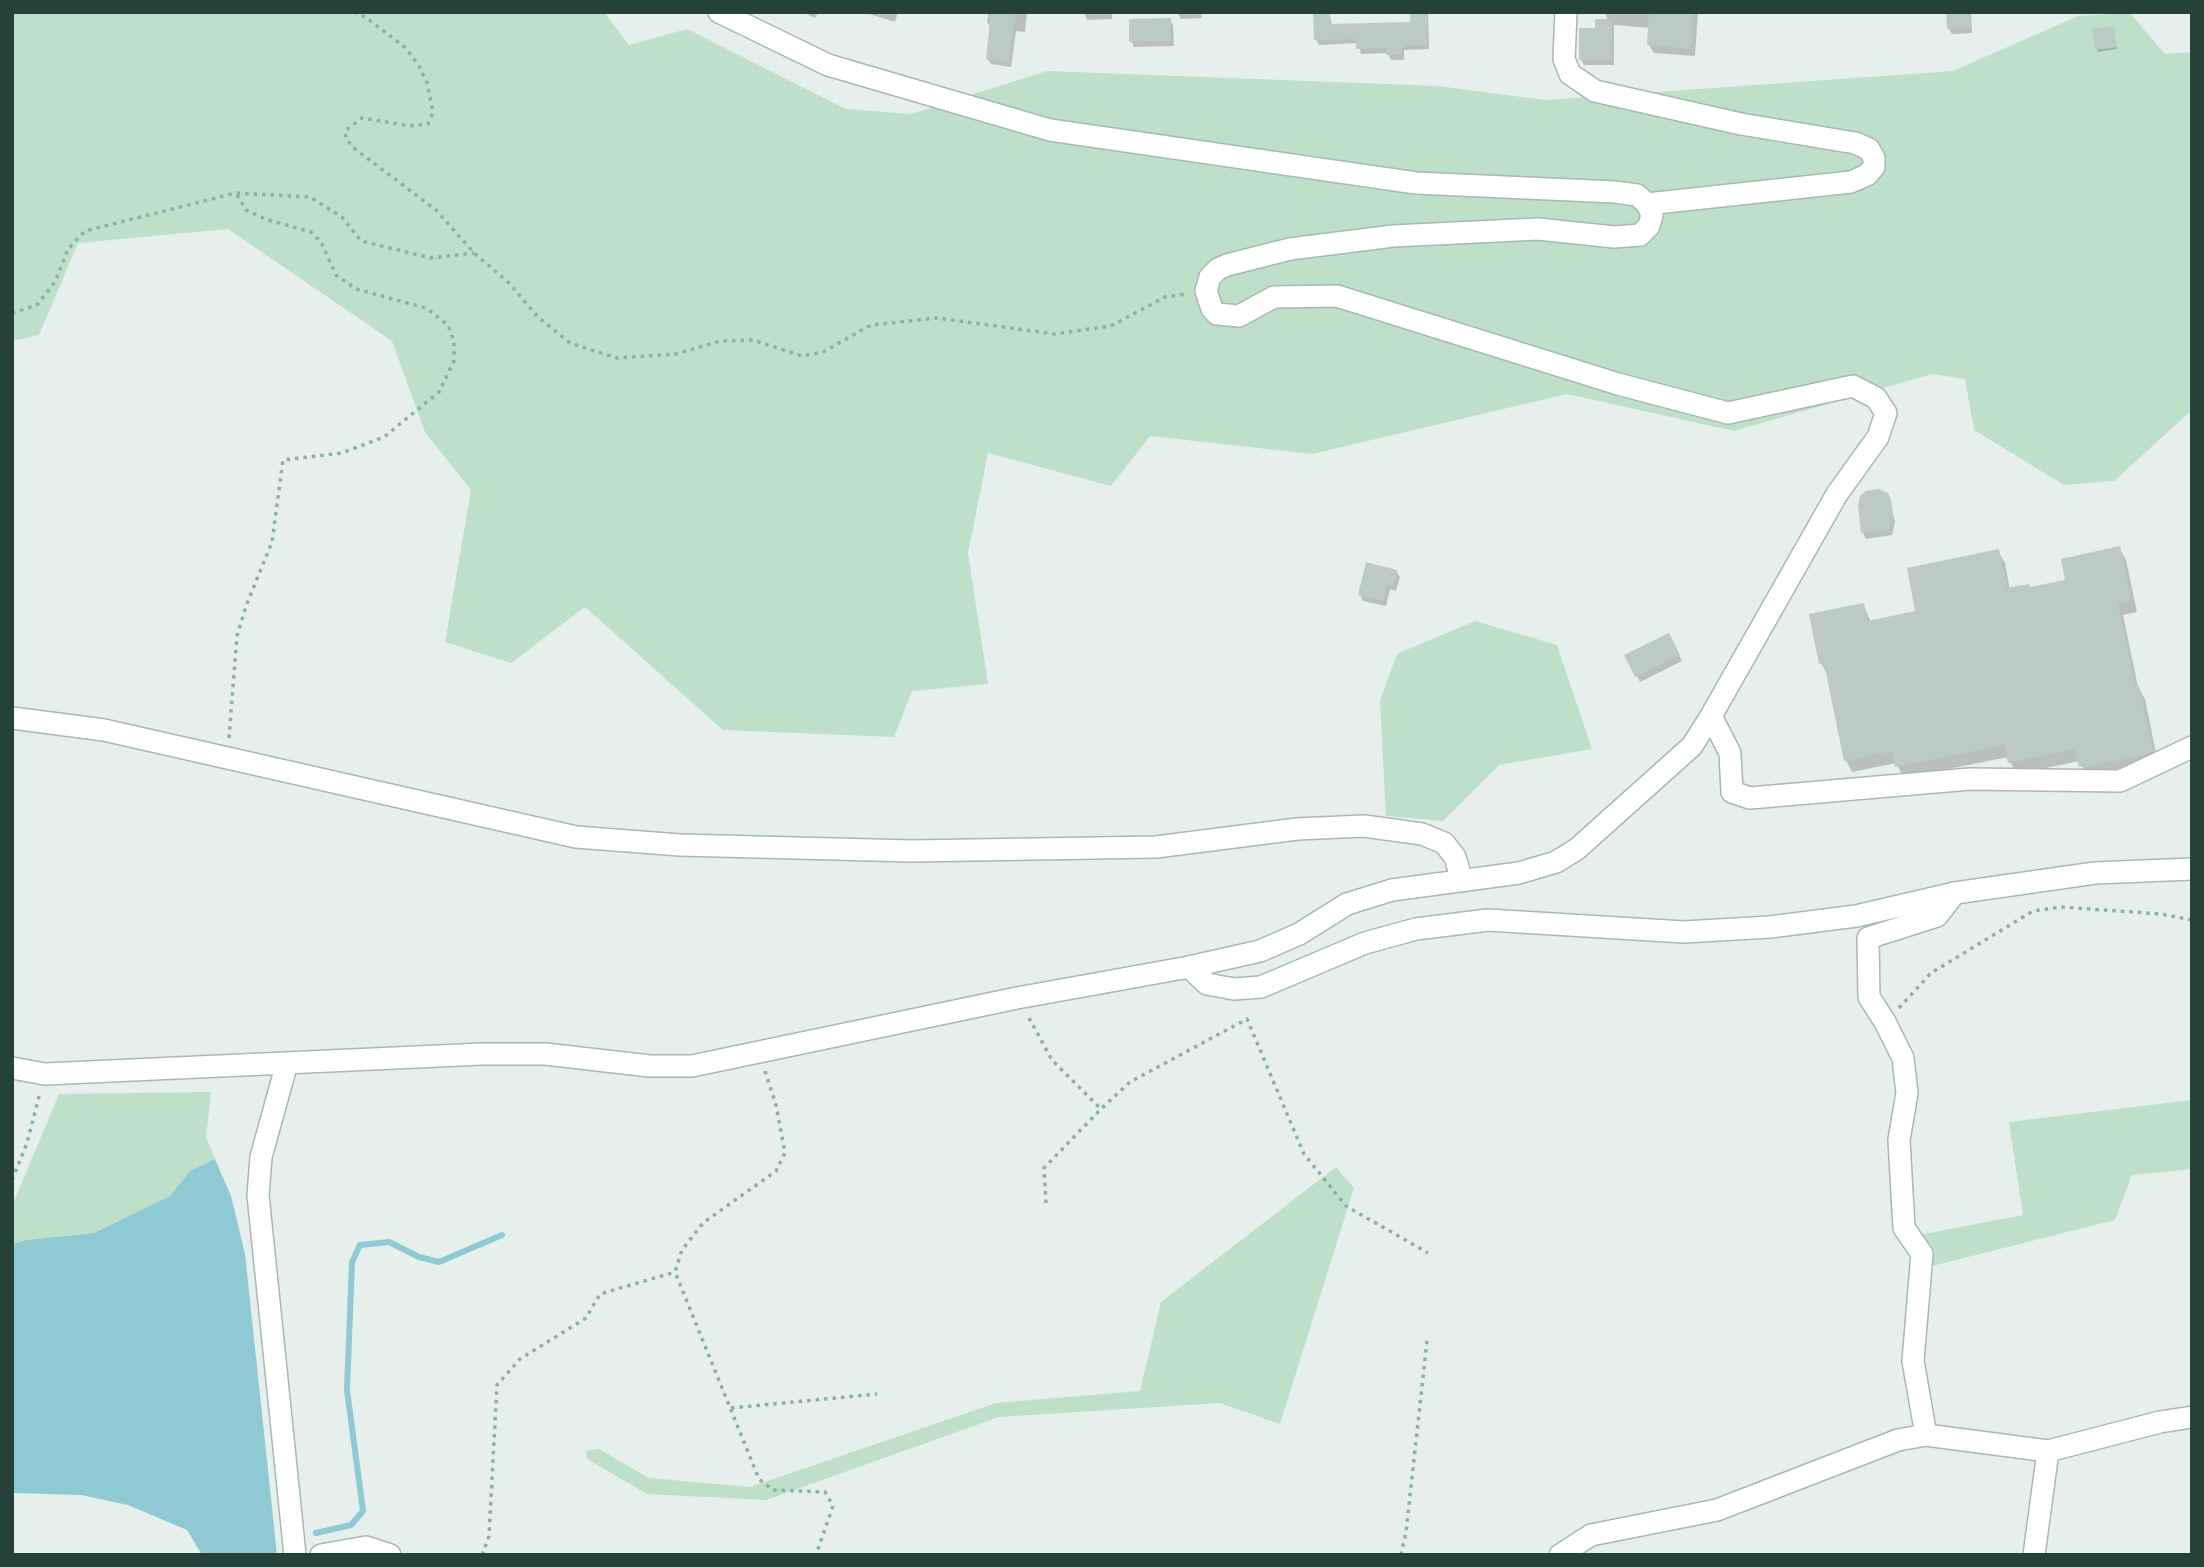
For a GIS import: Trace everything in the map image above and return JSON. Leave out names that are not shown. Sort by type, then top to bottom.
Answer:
[{"type":"street","points":[[12,1068],[45,1074],[482,1054],[545,1054],[650,1066],[692,1066],[1017,998],[1189,967],[1260,951],[1299,933],[1347,904],[1392,890],[1519,873],[1556,862],[1577,849],[1692,746],[1837,494],[1878,437],[1886,413],[1876,398],[1853,386],[1728,413],[1618,384],[1337,296],[1274,297],[1239,316],[1217,314],[1212,309],[1206,291],[1210,277],[1218,269],[1290,249],[1393,236],[1512,230],[1538,229],[1614,237],[1640,235],[1649,226],[1652,215],[1647,204],[1637,195],[1416,183],[1049,130],[828,65],[719,12]]},
{"type":"street","points":[[1566,12],[1564,58],[1570,74],[1595,91],[1741,124],[1855,143],[1869,149],[1874,158],[1874,167],[1867,176],[1851,182],[1647,204]]},
{"type":"street","points":[[1711,716],[1730,753],[1732,792],[1750,798],[1970,779],[2120,781],[2192,747]]},
{"type":"street","points":[[12,718],[104,730],[576,837],[657,844],[912,851],[1156,847],[1297,829],[1364,826],[1422,834],[1444,844],[1455,857],[1462,881]]},
{"type":"street","points":[[1189,967],[1207,984],[1234,989],[1261,987],[1366,943],[1416,929],[1488,920],[1684,932],[1770,927],[1856,916],[1955,893],[2095,873],[2192,869]]},
{"type":"street","points":[[1926,1435],[1913,1361],[1922,1254],[1904,1228],[1899,1140],[1907,1093],[1903,1058],[1869,997],[1868,938],[1937,916],[1955,893]]},
{"type":"street","points":[[287,1063],[261,1157],[258,1195],[295,1555]]},
{"type":"street","points":[[1560,1555],[1591,1535],[1717,1510],[1898,1440],[1926,1435],[2048,1451],[2160,1422],[2192,1417]]},
{"type":"street","points":[[2034,1555],[2048,1451]]},
{"type":"street","points":[[321,1555],[366,1547],[390,1555]]},
{"type":"path","points":[[354,12],[365,17],[406,48],[427,83],[433,111],[428,124],[410,126],[362,118],[345,131],[346,139],[355,149],[436,210],[474,253],[509,283],[538,317],[570,343],[617,358],[676,354],[720,341],[753,340],[802,356],[823,352],[871,325],[937,318],[1055,334],[1111,326],[1166,297],[1206,291]]},
{"type":"path","points":[[12,313],[37,305],[55,282],[68,249],[85,231],[236,193],[310,197],[342,218],[361,241],[431,258],[474,253]]},
{"type":"path","points":[[228,757],[237,636],[272,542],[283,460],[342,453],[384,437],[439,393],[454,361],[454,342],[448,325],[426,308],[356,289],[336,275],[321,242],[311,232],[265,219],[246,210],[236,193]]},
{"type":"path","points":[[1885,1022],[1931,973],[2033,911],[2061,907],[2161,914],[2192,920]]},
{"type":"path","points":[[1017,998],[1052,1060],[1101,1109]]},
{"type":"path","points":[[1046,1203],[1044,1168],[1130,1082],[1247,1018],[1304,1154],[1346,1206],[1429,1253]]},
{"type":"path","points":[[758,1053],[776,1105],[785,1153],[776,1171],[703,1223],[682,1250],[675,1272],[759,1479],[773,1490],[825,1492],[833,1506],[816,1555]]},
{"type":"path","points":[[12,1180],[27,1143],[45,1074]]},
{"type":"path","points":[[482,1555],[489,1536],[497,1385],[520,1359],[586,1318],[600,1294],[675,1272]]},
{"type":"path","points":[[1401,1555],[1406,1532],[1427,1341]]},
{"type":"path","points":[[731,1408],[877,1394]]},
{"type":"green space","points":[[12,12],[604,12],[629,45],[687,29],[846,109],[911,114],[1047,71],[1438,86],[1545,100],[1953,71],[2078,16],[2130,13],[2165,54],[2192,52],[2192,410],[2114,481],[2064,485],[1974,430],[1965,379],[1932,374],[1734,431],[1567,394],[1312,454],[1150,436],[1111,486],[988,453],[968,553],[988,684],[912,691],[894,737],[723,730],[585,607],[511,663],[445,642],[471,490],[425,432],[392,341],[228,229],[78,243],[39,335],[12,341]]},
{"type":"green space","points":[[1475,621],[1557,645],[1592,749],[1499,765],[1443,821],[1386,816],[1380,700],[1397,654]]},
{"type":"green space","points":[[211,1092],[206,1137],[215,1159],[190,1171],[170,1196],[94,1233],[26,1240],[12,1244],[12,1206],[59,1094]]},
{"type":"green space","points":[[2192,1100],[2192,1169],[2132,1175],[2115,1220],[1924,1268],[1919,1235],[2023,1215],[2009,1122]]},
{"type":"green space","points":[[1336,1167],[1354,1188],[1280,1424],[1220,1403],[999,1417],[766,1500],[647,1494],[587,1459],[586,1451],[599,1449],[649,1478],[750,1487],[996,1403],[1140,1391],[1161,1302]]},
{"type":"water","points":[[215,1159],[231,1196],[245,1254],[277,1555],[202,1555],[187,1530],[128,1505],[81,1495],[12,1493],[12,1244],[26,1240],[94,1233],[170,1196],[190,1171]]},
{"type":"building","points":[[991,12],[1015,12],[1009,62],[986,59]]},
{"type":"building","points":[[1313,12],[1330,12],[1330,24],[1410,22],[1410,12],[1427,12],[1427,45],[1402,45],[1402,55],[1386,55],[1386,48],[1356,49],[1356,39],[1314,40]]},
{"type":"building","points":[[1649,12],[1693,12],[1691,49],[1647,45]]},
{"type":"building","points":[[1946,12],[1969,12],[1970,28],[1947,29]]},
{"type":"building","points":[[1171,18],[1171,41],[1129,42],[1129,19]]},
{"type":"building","points":[[1595,19],[1612,19],[1611,60],[1579,60],[1579,28],[1595,28]]},
{"type":"building","points":[[2114,26],[2117,47],[2095,50],[2092,29]]},
{"type":"building","points":[[1878,489],[1888,493],[1891,500],[1893,515],[1889,530],[1861,533],[1858,505],[1860,496],[1866,491]]},
{"type":"building","points":[[2120,546],[2131,601],[2118,604],[2135,686],[2139,686],[2153,751],[2084,767],[2079,767],[2075,749],[2008,763],[2004,745],[1895,767],[1892,751],[1844,761],[1824,663],[1819,664],[1809,614],[1864,603],[1868,621],[1915,611],[1907,568],[1999,549],[2007,588],[2029,584],[2030,587],[2065,580],[2061,559]]},
{"type":"building","points":[[1366,562],[1397,570],[1393,586],[1387,584],[1383,601],[1358,595]]},
{"type":"building","points":[[1669,633],[1680,655],[1635,677],[1624,655]]},
{"type":"waterway","points":[[316,1533],[351,1525],[363,1511],[347,1390],[352,1262],[360,1245],[389,1242],[419,1257],[439,1262],[502,1235]]}]
